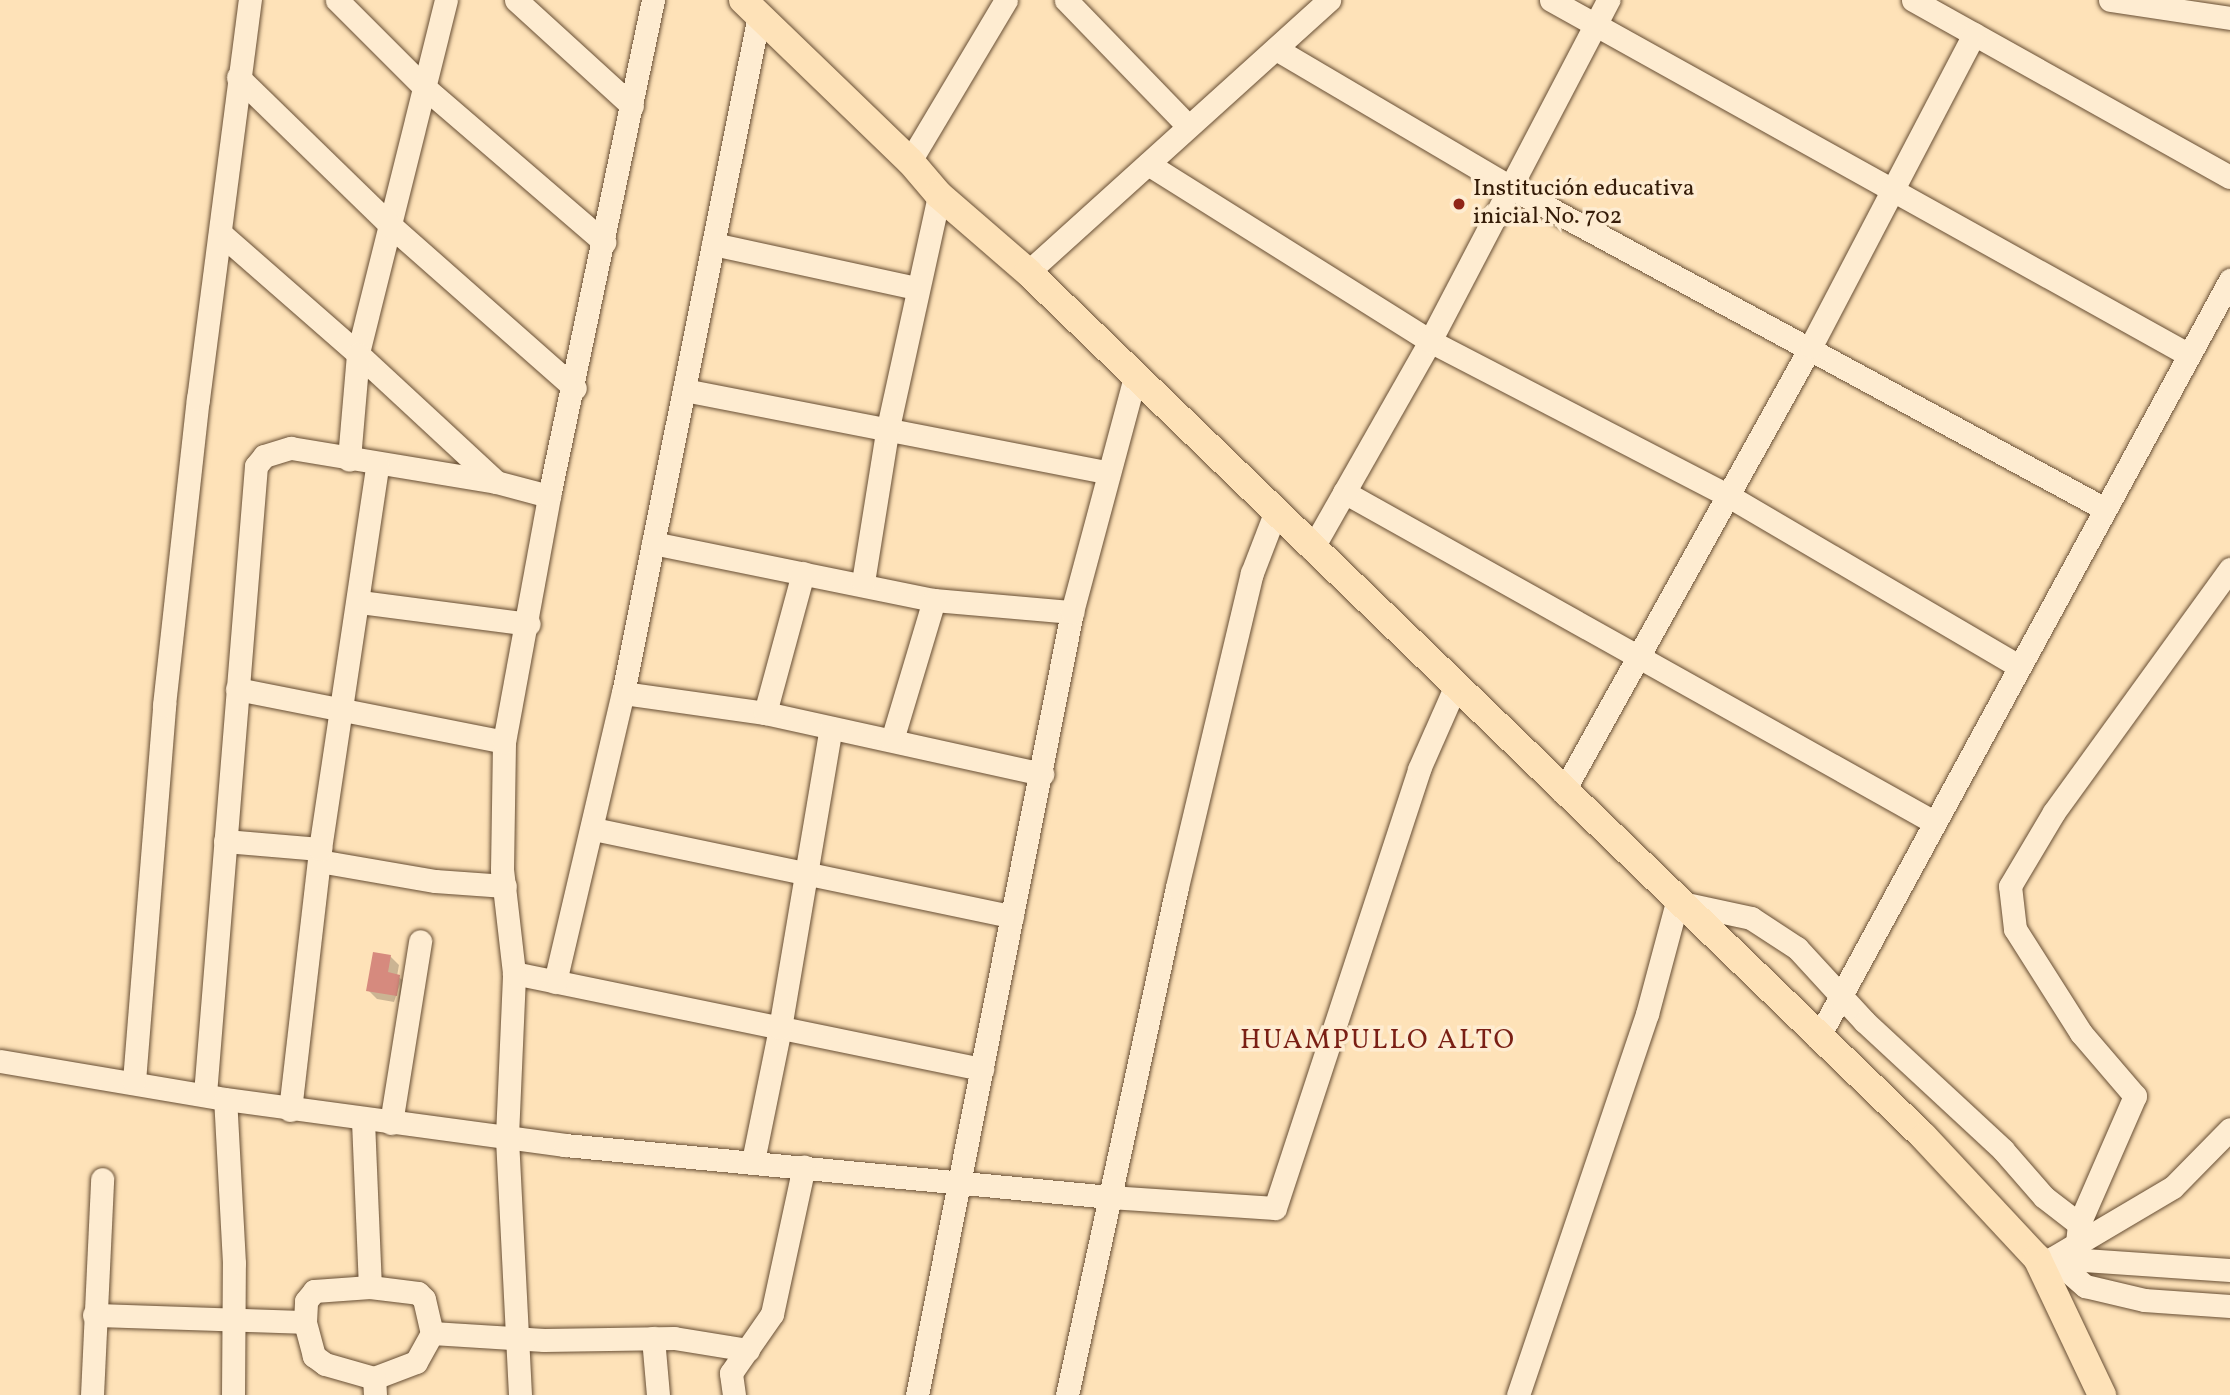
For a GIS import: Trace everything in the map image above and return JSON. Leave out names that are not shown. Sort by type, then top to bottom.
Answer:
[{"type":"main road","points":[[751,8],[910,161],[939,195],[1028,272],[1312,549],[1456,685],[1563,792],[1924,1137],[2045,1258],[2102,1395]]},
{"type":"street","points":[[134,1081],[164,705],[238,77],[250,0]]},
{"type":"street","points":[[337,0],[424,87],[604,242]]},
{"type":"street","points":[[349,460],[358,354],[446,0]]},
{"type":"street","points":[[516,0],[632,106]]},
{"type":"street","points":[[520,1395],[507,1136],[514,974],[505,886],[503,741],[529,624],[549,496],[575,388],[653,0]]},
{"type":"street","points":[[910,161],[1006,0]]},
{"type":"street","points":[[1066,0],[1188,126]]},
{"type":"street","points":[[1551,0],[1895,189],[2189,355]]},
{"type":"street","points":[[1312,549],[1430,341],[1608,0]]},
{"type":"street","points":[[1913,0],[2230,177]]},
{"type":"street","points":[[2110,0],[2230,18]]},
{"type":"street","points":[[1028,272],[1276,48],[1322,2]]},
{"type":"street","points":[[555,982],[594,829],[684,390],[713,244],[751,8]]},
{"type":"street","points":[[1563,792],[1811,346],[1974,34]]},
{"type":"street","points":[[1276,48],[1510,187],[1811,346],[2105,509]]},
{"type":"street","points":[[238,77],[391,226],[575,388]]},
{"type":"street","points":[[1148,164],[1430,341],[1727,495],[2018,666]]},
{"type":"street","points":[[863,582],[887,432],[916,288],[939,195]]},
{"type":"street","points":[[220,233],[358,354],[496,482]]},
{"type":"street","points":[[713,244],[916,288]]},
{"type":"street","points":[[1818,1038],[1932,821],[2230,281]]},
{"type":"street","points":[[917,1395],[1072,612],[1107,472],[1135,377]]},
{"type":"street","points":[[684,390],[887,432],[1107,472]]},
{"type":"street","points":[[233,1395],[233,1322],[215,1097],[225,841],[256,466],[264,456],[283,448],[377,466],[496,482],[549,496]]},
{"type":"street","points":[[290,1110],[319,855],[360,602],[377,466]]},
{"type":"street","points":[[1344,492],[1932,821]]},
{"type":"street","points":[[1067,1395],[1177,887],[1252,573],[1275,513]]},
{"type":"street","points":[[653,543],[803,573],[863,582],[934,600],[1072,612]]},
{"type":"street","points":[[2078,1234],[2135,1096],[2081,1033],[2015,929],[2010,886],[2054,812],[2230,569]]},
{"type":"street","points":[[765,713],[803,573]]},
{"type":"street","points":[[892,740],[934,600]]},
{"type":"street","points":[[360,602],[529,624]]},
{"type":"street","points":[[0,1061],[134,1081],[363,1121],[1110,1197],[1261,1210],[1276,1207],[1419,769],[1456,685]]},
{"type":"street","points":[[237,689],[503,741]]},
{"type":"street","points":[[623,692],[765,713],[1042,774]]},
{"type":"street","points":[[753,1161],[780,1028],[803,872],[831,728]]},
{"type":"street","points":[[594,829],[1012,916]]},
{"type":"street","points":[[225,841],[319,855],[435,881],[505,886]]},
{"type":"street","points":[[1518,1395],[1647,1014],[1677,902],[1751,918],[1797,948],[1842,992],[1865,1022],[2003,1150],[2078,1234]]},
{"type":"street","points":[[391,1123],[420,941]]},
{"type":"street","points":[[514,974],[982,1069]]},
{"type":"street","points":[[363,1121],[370,1287]]},
{"type":"street","points":[[2045,1258],[2078,1234],[2173,1187],[2230,1129]]},
{"type":"street","points":[[734,1395],[731,1373],[772,1314],[804,1166]]},
{"type":"street","points":[[92,1395],[102,1179]]},
{"type":"street","points":[[2045,1258],[2091,1257],[2230,1270]]},
{"type":"street","points":[[2045,1258],[2085,1286],[2144,1300],[2230,1306]]},
{"type":"street","points":[[370,1287],[422,1295],[432,1333],[416,1362],[375,1386],[319,1360],[305,1322],[306,1301],[314,1291],[370,1287]]},
{"type":"street","points":[[94,1315],[233,1322],[305,1322]]},
{"type":"street","points":[[432,1333],[518,1339],[653,1338],[712,1341],[747,1350]]},
{"type":"street","points":[[653,1338],[658,1395]]},
{"type":"building","points":[[373,952],[391,955],[388,972],[400,975],[397,996],[366,991]]},
{"type":"place","name":"Institución educativa inicial No. 702","points":[[1459,204]]},
{"type":"district","name":"HUAMPULLO ALTO","points":[[1378,1041]]}]
